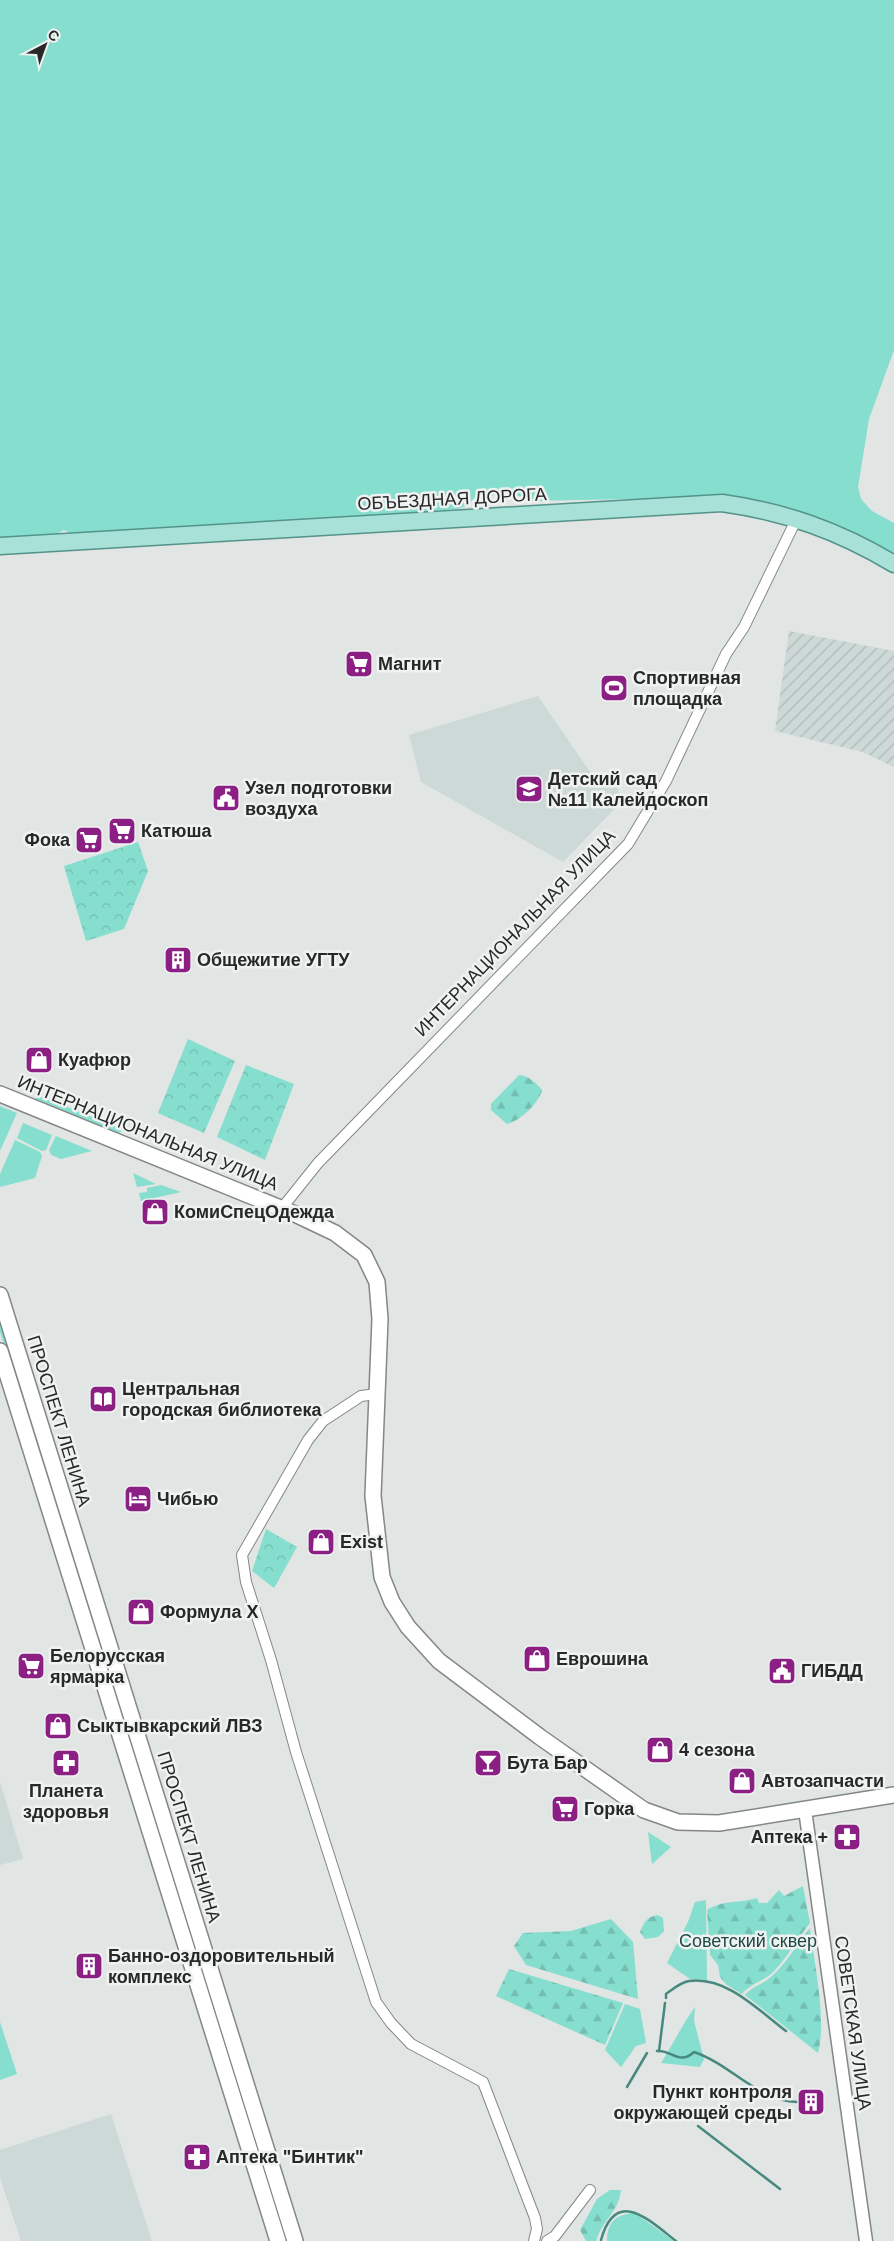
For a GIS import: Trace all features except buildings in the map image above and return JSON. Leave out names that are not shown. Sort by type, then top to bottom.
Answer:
[{"type":"main road","name":"ОБЪЕЗДНАЯ ДОРОГА","points":[[0,546],[722,503],[762,509],[797,518],[868,548],[894,564]]},
{"type":"main road","name":"ИНТЕРНАЦИОНАЛЬНАЯ УЛИЦА","points":[[0,1094],[282,1208],[335,1233],[364,1255],[377,1282],[380,1319],[373,1496],[382,1577],[392,1602],[408,1627],[439,1661],[540,1737],[644,1810],[678,1822],[711,1823],[894,1795]]},
{"type":"main road","name":"ПРОСПЕКТ ЛЕНИНА","points":[[0,1294],[295,2241]]},
{"type":"main road","name":"ПРОСПЕКТ ЛЕНИНА","points":[[0,1351],[278,2241]]},
{"type":"main road","points":[[66,1563],[82,1559]]},
{"type":"street","name":"ИНТЕРНАЦИОНАЛЬНАЯ УЛИЦА","points":[[282,1208],[318,1163],[628,844],[666,781],[726,654],[744,627],[797,518]]},
{"type":"street","points":[[378,1394],[361,1396],[330,1416],[323,1421],[308,1440],[242,1555],[246,1582],[271,1660],[296,1752],[376,2002],[391,2023],[411,2044],[483,2082],[535,2218],[537,2229],[534,2241]]},
{"type":"street","name":"СОВЕТСКАЯ УЛИЦА","points":[[805,1810],[866,2241]]},
{"type":"street","points":[[547,2241],[555,2236],[590,2190]]},
{"type":"shaded area","points":[[789,631],[894,651],[894,767],[863,752],[775,731]]},
{"type":"shaded area","points":[[538,696],[588,769],[598,780],[611,776],[623,800],[563,862],[421,782],[409,735]]},
{"type":"shaded area","points":[[0,1782],[23,1859],[0,1865]]},
{"type":"shaded area","points":[[111,2114],[152,2241],[21,2241],[0,2178],[0,2150]]},
{"type":"green space","points":[[0,0],[894,0],[894,350],[869,419],[858,487],[861,499],[872,511],[894,523],[894,556],[837,525],[791,509],[715,500],[533,501],[519,496],[505,495],[476,496],[468,505],[458,509],[75,536],[64,530],[55,535],[0,541]]},
{"type":"green space","points":[[138,842],[148,871],[124,929],[86,941],[64,866]]},
{"type":"green space","points":[[188,1039],[235,1061],[204,1133],[158,1113]]},
{"type":"green space","points":[[246,1065],[294,1084],[265,1160],[217,1137]]},
{"type":"green space","points":[[519,1075],[532,1080],[542,1090],[528,1111],[518,1119],[507,1124],[491,1110],[491,1104]]},
{"type":"green space","points":[[37,1095],[120,1128],[121,1131],[118,1134],[35,1101]]},
{"type":"green space","points":[[0,1106],[17,1113],[0,1151]]},
{"type":"green space","points":[[23,1123],[52,1135],[46,1150],[42,1151],[17,1138]]},
{"type":"green space","points":[[56,1136],[92,1151],[61,1159],[51,1155],[49,1150]]},
{"type":"green space","points":[[15,1140],[40,1152],[42,1156],[35,1178],[0,1187],[0,1174]]},
{"type":"green space","points":[[133,1173],[156,1184],[137,1187]]},
{"type":"green space","points":[[161,1185],[181,1192],[141,1201],[139,1193],[147,1192],[147,1188]]},
{"type":"green space","points":[[0,1315],[71,1539],[69,1541],[66,1541],[0,1332]]},
{"type":"green space","points":[[266,1529],[297,1547],[274,1588],[252,1571]]},
{"type":"green space","points":[[78,1570],[141,1766],[137,1767],[76,1573]]},
{"type":"green space","points":[[145,1775],[168,1853],[163,1854],[140,1777]]},
{"type":"green space","points":[[648,1832],[671,1847],[652,1864]]},
{"type":"green space","points":[[173,1864],[194,1932],[189,1933],[168,1866]]},
{"type":"green space","name":"Советский сквер","points":[[803,1886],[810,1923],[782,1962],[771,1974],[748,1988],[742,1994],[727,1985],[720,1977],[718,1965],[710,1955],[707,1910],[720,1904],[757,1898],[759,1903],[767,1903],[779,1890],[784,1896]]},
{"type":"green space","points":[[706,1900],[707,1980],[690,1979],[667,1963],[688,1922],[695,1902]]},
{"type":"green space","points":[[657,1915],[663,1918],[664,1931],[658,1937],[645,1939],[640,1932],[643,1925],[646,1920]]},
{"type":"green space","points":[[611,1919],[633,1942],[638,1999],[526,1965],[514,1946],[523,1933],[571,1931]]},
{"type":"green space","points":[[810,1928],[820,2008],[821,2024],[818,2053],[745,1995],[768,1980],[776,1972]]},
{"type":"green space","points":[[509,1969],[623,2003],[605,2045],[496,1996]]},
{"type":"green space","points":[[625,2004],[640,2009],[646,2043],[636,2046],[621,2067],[605,2050]]},
{"type":"green space","points":[[695,2007],[694,2021],[704,2059],[700,2067],[661,2063],[686,2021]]},
{"type":"green space","points":[[0,2022],[17,2074],[0,2080]]},
{"type":"green space","points":[[229,2050],[255,2132],[250,2134],[224,2052]]},
{"type":"green space","points":[[258,2141],[289,2241],[283,2241],[252,2143]]},
{"type":"green space","points":[[610,2190],[621,2190],[617,2204],[596,2241],[586,2241],[580,2230],[597,2199]]},
{"type":"green space","points":[[635,2213],[674,2241],[607,2241],[609,2228],[614,2220],[623,2215]]},
{"type":"waterway","points":[[666,1998],[666,1994],[677,1986],[689,1981],[703,1981],[716,1984],[742,1997],[786,2031]]},
{"type":"waterway","points":[[659,2051],[665,2003]]},
{"type":"waterway","points":[[657,2051],[667,2052],[679,2057],[689,2056],[694,2052],[720,2065],[756,2089],[782,2100],[797,2102]]},
{"type":"waterway","points":[[627,2087],[647,2053]]},
{"type":"waterway","points":[[698,2126],[780,2189]]},
{"type":"waterway","points":[[601,2240],[607,2224],[615,2215],[624,2211],[645,2218],[676,2241]]},
{"type":"place","name":"Магнит","points":[[359,664]]},
{"type":"place","name":"Спортивная площадка","points":[[614,688]]},
{"type":"place","name":"Детский сад №11 Калейдоскоп","points":[[529,789]]},
{"type":"place","name":"Узел подготовки воздуха","points":[[226,798]]},
{"type":"place","name":"Катюша","points":[[122,831]]},
{"type":"place","name":"Фока","points":[[89,840]]},
{"type":"place","name":"Общежитие УГТУ","points":[[178,960]]},
{"type":"place","name":"Куафюр","points":[[39,1060]]},
{"type":"place","name":"КомиСпецОдежда","points":[[155,1212]]},
{"type":"place","name":"Центральная городская библиотека","points":[[103,1399]]},
{"type":"place","name":"Чибью","points":[[138,1499]]},
{"type":"place","name":"Exist","points":[[321,1542]]},
{"type":"place","name":"Формула X","points":[[141,1612]]},
{"type":"place","name":"Еврошина","points":[[537,1659]]},
{"type":"place","name":"Белорусская ярмарка","points":[[31,1666]]},
{"type":"place","name":"ГИБДД","points":[[782,1671]]},
{"type":"place","name":"Сыктывкарский ЛВЗ","points":[[58,1726]]},
{"type":"place","name":"4 сезона","points":[[660,1750]]},
{"type":"place","name":"Планета здоровья","points":[[66,1763]]},
{"type":"place","name":"Бута Бар","points":[[488,1763]]},
{"type":"place","name":"Автозапчасти","points":[[742,1781]]},
{"type":"place","name":"Горка","points":[[565,1809]]},
{"type":"place","name":"Аптека +","points":[[847,1837]]},
{"type":"place","name":"Банно-оздоровительный комплекс","points":[[89,1966]]},
{"type":"place","name":"Пункт контроля окружающей среды","points":[[811,2102]]},
{"type":"place","name":"Аптека \"Бинтик\"","points":[[197,2157]]}]
